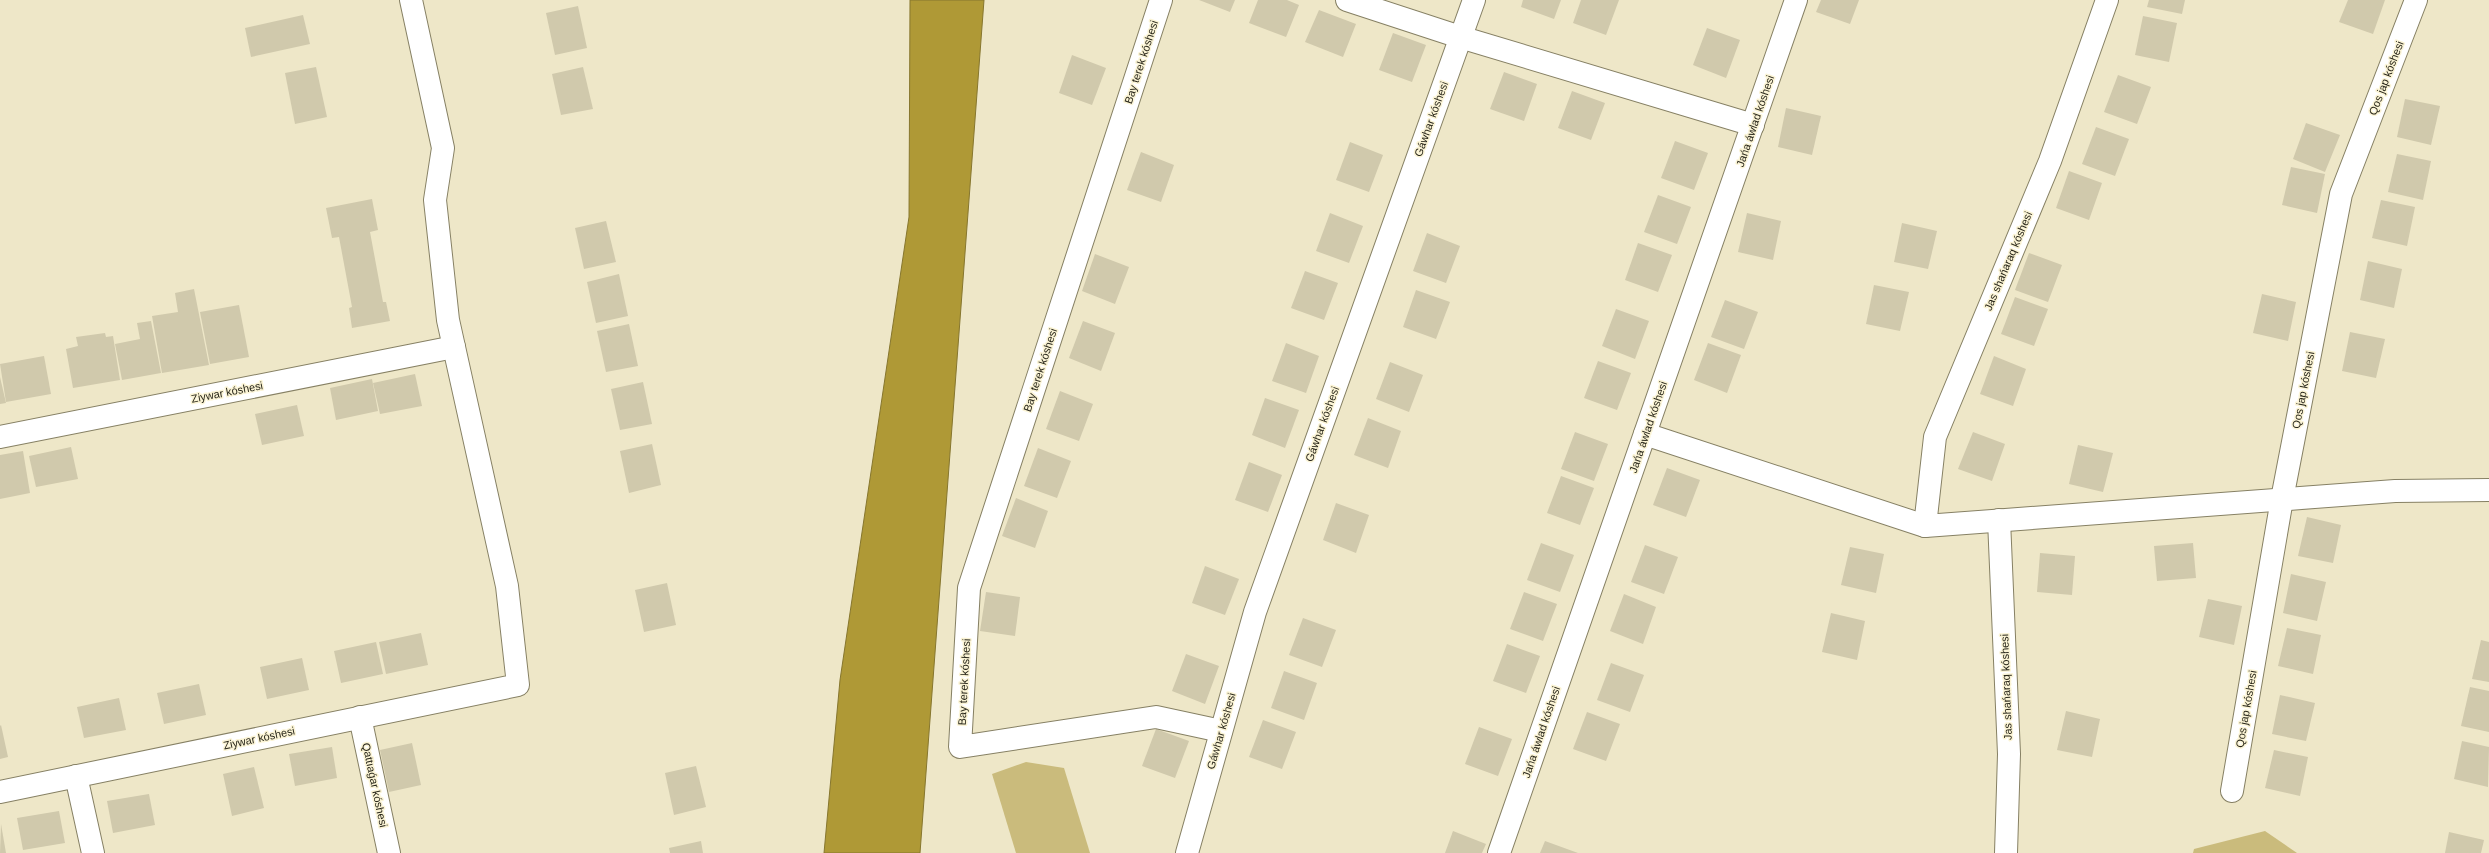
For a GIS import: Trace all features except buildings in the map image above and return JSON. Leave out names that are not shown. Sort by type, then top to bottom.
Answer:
[{"type":"street","points":[[411,0],[443,148],[435,200],[448,320],[454,347]]},
{"type":"street","name":"Bay terek kóshesi","points":[[1161,0],[969,588],[960,747],[1156,717],[1221,731]]},
{"type":"street","points":[[1348,0],[1460,37],[1753,125]]},
{"type":"street","name":"Gáwhar kóshesi","points":[[1187,853],[1255,612],[1474,0]]},
{"type":"street","name":"Jańa áwlad kóshesi","points":[[1498,853],[1796,0]]},
{"type":"street","name":"Jas shańaraq kóshesi","points":[[1925,526],[1935,437],[2050,161],[2107,0]]},
{"type":"street","name":"Qos jap kóshesi","points":[[2232,791],[2282,499],[2341,194],[2416,0]]},
{"type":"street","name":"Ziywar kóshesi","points":[[0,437],[454,347],[457,367],[507,586],[518,685],[0,792]]},
{"type":"street","points":[[1645,434],[1925,526],[2395,491],[2489,490]]},
{"type":"street","name":"Jas shańaraq kóshesi","points":[[1999,520],[2009,754],[2006,853]]},
{"type":"street","name":"Qattıaǵar kóshesi","points":[[360,717],[389,853]]},
{"type":"street","points":[[76,776],[94,853]]},
{"type":"shaded area","points":[[910,0],[984,0],[920,853],[824,853],[840,680],[909,217]]},
{"type":"shaded area","points":[[1026,762],[1064,768],[1090,853],[1016,853],[992,774]]},
{"type":"shaded area","points":[[2265,831],[2297,853],[2193,853],[2194,849]]}]
